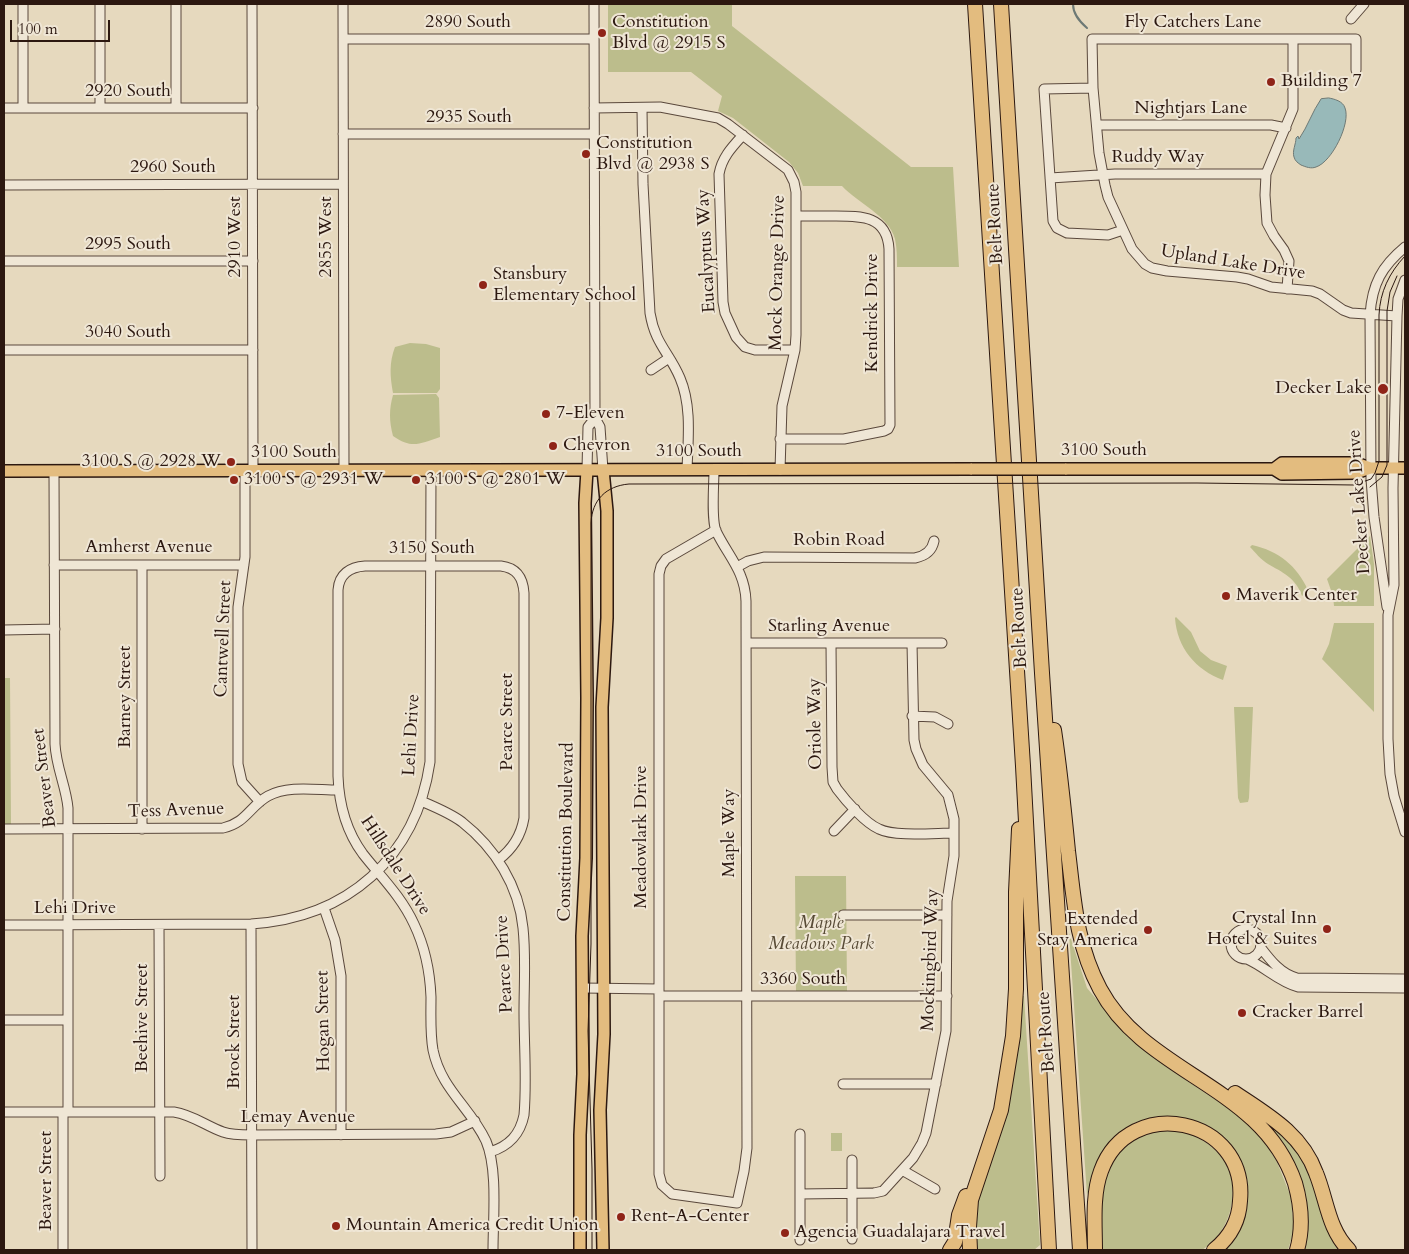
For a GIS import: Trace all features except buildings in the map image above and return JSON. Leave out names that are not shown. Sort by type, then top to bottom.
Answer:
[{"type":"highway","name":"Belt Route","points":[[975,4],[1023,766],[1049,1246]]},
{"type":"highway","name":"Belt Route","points":[[1001,4],[1042,673],[1080,1246]]},
{"type":"highway","points":[[1042,673],[1058,760],[1076,917],[1084,952],[1101,991],[1125,1023],[1148,1044],[1240,1107],[1257,1122],[1275,1143],[1289,1169],[1298,1195],[1300,1214],[1298,1247]]},
{"type":"highway","points":[[970,1250],[970,1209],[977,1178],[1001,1110],[1013,1036],[1016,989],[1018,843],[1023,766]]},
{"type":"highway","points":[[1084,952],[1108,993],[1134,1024],[1152,1039],[1272,1117],[1292,1134],[1312,1163],[1332,1223],[1341,1241],[1349,1250]]},
{"type":"highway","points":[[1095,1246],[1097,1184],[1101,1169],[1109,1155],[1119,1143],[1139,1130],[1161,1123],[1176,1123],[1198,1129],[1217,1140],[1230,1157],[1238,1172],[1241,1189],[1239,1212],[1230,1233],[1214,1250]]},
{"type":"highway","points":[[950,1250],[955,1242],[959,1215],[964,1200],[977,1178]]},
{"type":"main road","name":"3100 South","points":[[4,471],[1274,468],[1282,474],[1356,473],[1370,468],[1400,468]]},
{"type":"main road","name":"Constitution Boulevard","points":[[580,1250],[580,1135],[583,1074],[582,919],[586,858],[585,503],[587,470]]},
{"type":"main road","name":"Constitution Boulevard","points":[[603,470],[607,511],[607,618],[602,707],[604,1034],[600,1110],[603,1250]]},
{"type":"street","points":[[23,4],[23,108]]},
{"type":"street","points":[[100,4],[100,108]]},
{"type":"street","points":[[176,4],[176,108]]},
{"type":"street","name":"2910 West","points":[[249,470],[253,350],[252,4]]},
{"type":"street","name":"2855 West","points":[[343,4],[344,470]]},
{"type":"street","name":"Constitution Boulevard","points":[[594,4],[595,418],[600,427],[603,470]]},
{"type":"street","points":[[1351,19],[1364,4]]},
{"type":"street","name":"2890 South","points":[[343,39],[594,39]]},
{"type":"street","name":"Fly Catchers Lane","points":[[1092,39],[1356,39],[1356,70]]},
{"type":"street","name":"Upland Lake Drive","points":[[1092,39],[1093,88],[1106,191],[1137,256],[1152,268],[1248,278],[1270,287],[1305,290],[1320,294],[1343,310],[1351,313],[1397,316]]},
{"type":"street","points":[[1287,289],[1289,268],[1287,255],[1269,229],[1266,217],[1265,195],[1266,174],[1292,109],[1293,40]]},
{"type":"street","points":[[1093,88],[1044,90],[1053,217],[1057,228],[1067,232],[1104,236],[1123,230]]},
{"type":"street","name":"Mock Orange Drive","points":[[594,108],[660,107],[712,116],[728,124],[790,173],[796,187],[796,335],[795,350],[782,406],[780,470]]},
{"type":"street","name":"2920 South","points":[[4,108],[253,108]]},
{"type":"street","points":[[642,108],[643,184],[650,313],[655,335],[681,379],[687,402],[687,470]]},
{"type":"street","name":"Nightjars Lane","points":[[1097,125],[1271,125],[1286,128]]},
{"type":"street","name":"2935 South","points":[[343,134],[594,134]]},
{"type":"street","name":"Eucalyptus Way","points":[[743,135],[727,154],[722,163],[720,174],[723,302],[725,313],[737,340],[745,347],[752,350],[795,350]]},
{"type":"street","name":"Ruddy Way","points":[[1050,178],[1103,174],[1266,174]]},
{"type":"street","name":"2960 South","points":[[4,185],[343,184]]},
{"type":"street","name":"Kendrick Drive","points":[[780,440],[844,439],[888,429],[890,425],[889,249],[887,236],[878,223],[863,217],[796,216]]},
{"type":"street","name":"Decker Lake Drive","points":[[1405,247],[1393,257],[1382,272],[1374,290],[1370,315],[1370,468],[1374,517],[1388,615],[1389,757],[1394,796],[1405,832]]},
{"type":"street","name":"2995 South","points":[[4,261],[253,261]]},
{"type":"street","name":"Decker Lake Drive","points":[[1388,615],[1394,584],[1400,468],[1397,316],[1398,299],[1405,280]]},
{"type":"street","name":"3040 South","points":[[4,350],[253,350]]},
{"type":"street","points":[[652,370],[669,358]]},
{"type":"street","name":"Constitution Boulevard","points":[[587,470],[588,427],[595,418]]},
{"type":"street","name":"Cantwell Street","points":[[249,470],[244,564],[238,607],[238,770],[242,782],[260,802]]},
{"type":"street","name":"Lehi Drive","points":[[4,925],[251,924],[287,920],[324,908],[346,896],[378,870],[401,842],[408,830],[421,801],[428,774],[431,750],[431,470]]},
{"type":"street","name":"Maple Way","points":[[714,470],[714,519],[716,530],[744,581],[746,594],[747,1148],[737,1203]]},
{"type":"street","name":"Beaver Street","points":[[54,471],[55,752],[68,801],[68,1020],[63,1250]]},
{"type":"street","name":"Meadowlark Drive","points":[[716,530],[670,556],[661,566],[659,574],[659,1174],[662,1185],[672,1194],[737,1203]]},
{"type":"street","name":"Robin Road","points":[[737,567],[748,561],[764,558],[915,558],[928,552],[934,541]]},
{"type":"street","name":"Amherst Avenue","points":[[54,565],[244,564]]},
{"type":"street","name":"Barney Street","points":[[142,565],[142,829]]},
{"type":"street","name":"3150 South","points":[[344,574],[348,570],[359,566],[501,566],[512,568],[520,576]]},
{"type":"street","name":"Hillsdale Drive","points":[[344,574],[339,582],[338,595],[338,790],[344,818],[362,853],[394,890],[419,934],[429,973],[431,1038],[436,1062],[450,1090],[474,1121],[490,1152],[493,1182],[493,1250]]},
{"type":"street","name":"Pearce Street","points":[[498,860],[509,851],[516,841],[524,818],[524,593],[520,576]]},
{"type":"street","points":[[4,630],[54,629]]},
{"type":"street","name":"Starling Avenue","points":[[747,643],[942,643]]},
{"type":"street","name":"Oriole Way","points":[[831,643],[832,774],[837,789],[874,827],[889,832],[954,833]]},
{"type":"street","name":"Mockingbird Way","points":[[800,1194],[879,1192],[912,1158],[924,1138],[936,1084],[946,1031],[947,894],[954,856],[953,811],[948,795],[924,765],[916,749],[912,730],[912,643]]},
{"type":"street","points":[[912,716],[935,717],[948,724]]},
{"type":"street","name":"Tess Avenue","points":[[4,829],[217,829],[229,827],[244,819],[266,797],[281,791],[338,790]]},
{"type":"street","name":"Pearce Drive","points":[[421,801],[462,822],[490,850],[498,860],[516,897],[523,927],[524,1108],[520,1128],[514,1138],[506,1145],[490,1152]]},
{"type":"street","points":[[834,831],[855,809]]},
{"type":"street","name":"Hogan Street","points":[[324,908],[335,940],[341,976],[341,1135]]},
{"type":"street","points":[[843,915],[947,915]]},
{"type":"street","name":"Brock Street","points":[[251,924],[252,1250]]},
{"type":"street","name":"Beehive Street","points":[[159,925],[160,1176]]},
{"type":"street","points":[[1247,959],[1255,956],[1261,948],[1261,939],[1256,932],[1248,929],[1236,932],[1232,940],[1232,949],[1238,956],[1262,965],[1282,981],[1298,987],[1405,988]]},
{"type":"street","points":[[1261,948],[1280,970],[1291,977],[1405,979]]},
{"type":"street","name":"3360 South","points":[[582,988],[747,996],[947,996]]},
{"type":"street","points":[[4,1020],[68,1020]]},
{"type":"street","points":[[843,1084],[936,1084]]},
{"type":"street","name":"Lemay Avenue","points":[[4,1112],[160,1111],[187,1114],[215,1129],[230,1134],[251,1135],[444,1134],[458,1130],[474,1121]]},
{"type":"street","points":[[800,1134],[800,1240]]},
{"type":"street","points":[[852,1160],[852,1239]]},
{"type":"street","points":[[902,1170],[935,1190]]},
{"type":"green space","points":[[608,4],[732,4],[732,26],[911,167],[953,167],[959,267],[897,267],[895,239],[892,231],[880,217],[842,186],[803,186],[798,173],[789,162],[733,118],[718,111],[722,96],[691,72],[608,72]]},
{"type":"green space","points":[[410,343],[426,344],[440,348],[440,389],[437,393],[393,393],[391,370],[395,347]]},
{"type":"green space","points":[[436,394],[439,398],[440,437],[426,442],[411,444],[405,443],[393,436],[390,415],[393,395]]},
{"type":"green space","points":[[1370,536],[1374,564],[1374,606],[1334,606],[1333,596],[1327,579]]},
{"type":"green space","points":[[1252,545],[1271,551],[1286,561],[1304,581],[1308,590],[1302,596],[1292,580],[1263,560],[1250,547]]},
{"type":"green space","points":[[1176,617],[1191,632],[1200,651],[1211,660],[1227,666],[1223,680],[1213,676],[1196,664],[1184,648],[1177,629]]},
{"type":"green space","points":[[1334,623],[1374,623],[1374,712],[1322,659],[1329,644]]},
{"type":"green space","points":[[4,678],[10,678],[11,825],[4,825]]},
{"type":"green space","points":[[1234,707],[1253,707],[1249,798],[1248,802],[1240,803],[1238,798]]},
{"type":"green space","name":"Maple Meadows Park","points":[[795,876],[846,876],[847,992],[796,993]]},
{"type":"green space","points":[[1069,933],[1087,988],[1123,1031],[1165,1066],[1258,1130],[1277,1162],[1291,1197],[1294,1230],[1288,1250],[1218,1250],[1243,1213],[1236,1158],[1216,1131],[1188,1119],[1158,1116],[1134,1123],[1112,1139],[1097,1163],[1087,1195]]},
{"type":"green space","points":[[1020,996],[1024,996],[1040,1245],[1034,1250],[974,1250],[974,1200]]},
{"type":"green space","points":[[1244,1105],[1292,1140],[1308,1167],[1342,1250],[1302,1250],[1298,1181]]},
{"type":"green space","points":[[1178,1128],[1211,1146],[1220,1155],[1227,1167],[1232,1180],[1233,1193],[1227,1220],[1221,1232],[1202,1250],[1104,1250],[1099,1247],[1100,1188],[1121,1144],[1148,1130]]},
{"type":"green space","points":[[831,1133],[842,1133],[842,1151],[831,1151]]},
{"type":"water","points":[[1329,98],[1340,102],[1345,108],[1346,115],[1343,132],[1334,150],[1322,164],[1312,168],[1301,165],[1294,158],[1296,138],[1298,136],[1299,139],[1321,99]]},
{"type":"waterway","points":[[1073,4],[1077,17],[1087,28]]},
{"type":"tram line","points":[[592,1250],[588,1031],[591,944],[591,523],[597,501],[607,491],[629,484],[1197,483],[1354,485],[1371,479],[1379,461],[1379,315],[1381,298],[1386,283],[1394,269],[1405,256]]},
{"type":"tram line","points":[[1370,487],[1382,477],[1387,465],[1387,311],[1390,292],[1397,276]]},
{"type":"place","name":"Constitution Blvd @ 2915 S","points":[[602,33]]},
{"type":"place","name":"Building 7","points":[[1271,82]]},
{"type":"place","name":"Constitution Blvd @ 2938 S","points":[[586,154]]},
{"type":"place","name":"Stansbury Elementary School","points":[[483,285]]},
{"type":"place","name":"Decker Lake","points":[[1383,389]]},
{"type":"place","name":"7-Eleven","points":[[546,414]]},
{"type":"place","name":"Chevron","points":[[553,446]]},
{"type":"place","name":"3100 S @ 2928 W","points":[[231,462]]},
{"type":"place","name":"3100 S @ 2931 W","points":[[234,480]]},
{"type":"place","name":"3100 S @ 2801 W","points":[[416,480]]},
{"type":"place","name":"Maverik Center","points":[[1226,596]]},
{"type":"place","name":"Crystal Inn Hotel & Suites","points":[[1327,929]]},
{"type":"place","name":"Extended Stay America","points":[[1148,930]]},
{"type":"place","name":"Cracker Barrel","points":[[1242,1013]]},
{"type":"place","name":"Rent-A-Center","points":[[621,1217]]},
{"type":"place","name":"Mountain America Credit Union","points":[[336,1226]]},
{"type":"place","name":"Agencia Guadalajara Travel","points":[[785,1233]]}]
